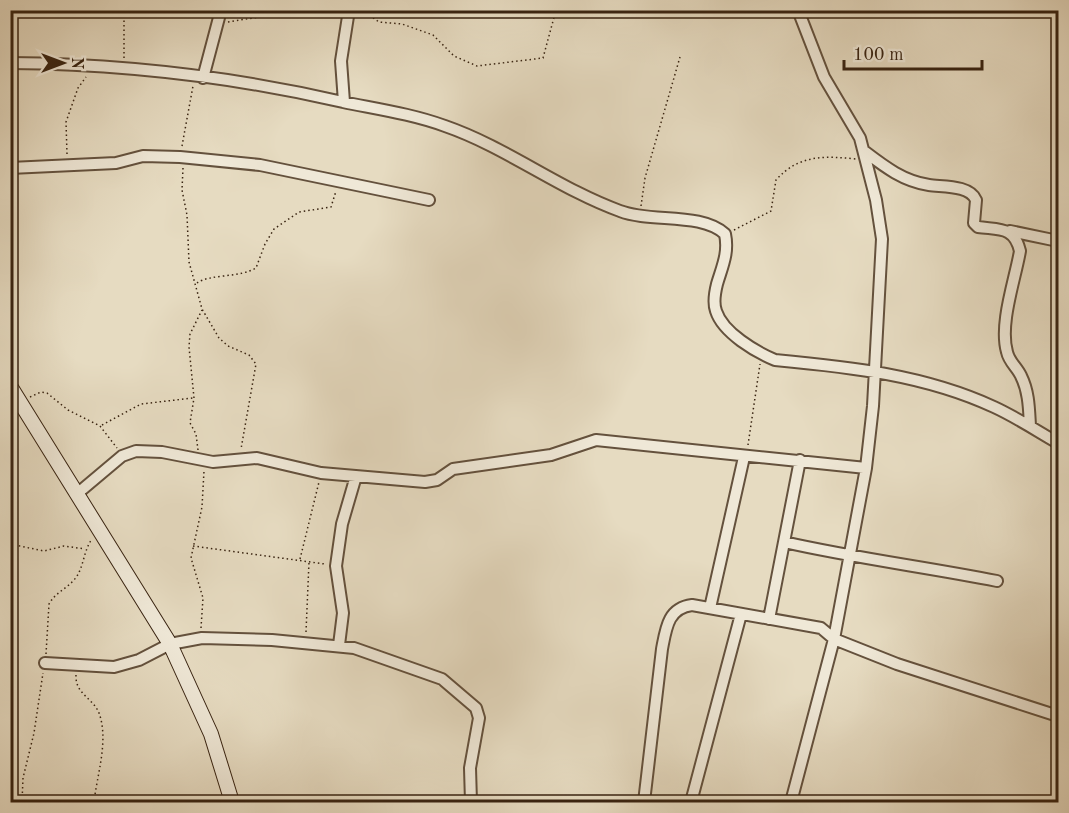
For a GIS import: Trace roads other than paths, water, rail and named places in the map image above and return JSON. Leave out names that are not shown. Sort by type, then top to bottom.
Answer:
[{"type":"street","points":[[200,77],[221,10]]},
{"type":"street","points":[[344,102],[341,61],[349,10]]},
{"type":"street","points":[[791,802],[834,639],[866,468],[882,239],[880,220],[865,155],[855,128],[824,77],[798,10]]},
{"type":"street","points":[[10,63],[94,67],[200,77],[301,92],[446,126],[604,204],[639,215],[713,225],[725,234],[727,254],[717,286],[715,310],[720,321],[760,354],[776,360],[874,370],[954,391],[994,407],[1059,442]]},
{"type":"street","points":[[865,155],[889,171],[910,181],[969,192],[976,200],[974,223],[978,227],[1000,228],[1059,241]]},
{"type":"street","points":[[10,168],[116,163],[143,156],[180,157],[260,165],[429,200]]},
{"type":"street","points":[[1010,231],[1017,240],[1020,251],[1004,326],[1005,341],[1010,362],[1020,374],[1026,389],[1030,426]]},
{"type":"street","points":[[10,386],[170,644],[211,734],[232,802]]},
{"type":"street","points":[[78,493],[122,456],[151,451],[202,461],[272,460],[321,473],[431,482],[453,469],[551,455],[596,440],[866,468]]},
{"type":"street","points":[[710,608],[744,456]]},
{"type":"street","points":[[769,619],[800,460]]},
{"type":"street","points":[[339,645],[343,614],[336,566],[342,524],[356,476]]},
{"type":"street","points":[[784,542],[849,557],[928,567],[997,581]]},
{"type":"street","points":[[657,802],[645,800],[657,685],[667,626],[673,612],[680,606],[692,605],[821,628],[834,639],[897,664],[1059,716]]},
{"type":"street","points":[[691,802],[741,614]]},
{"type":"street","points":[[45,663],[121,666],[170,644],[202,638],[339,645],[442,679],[476,708],[478,718],[470,768],[471,802]]}]
